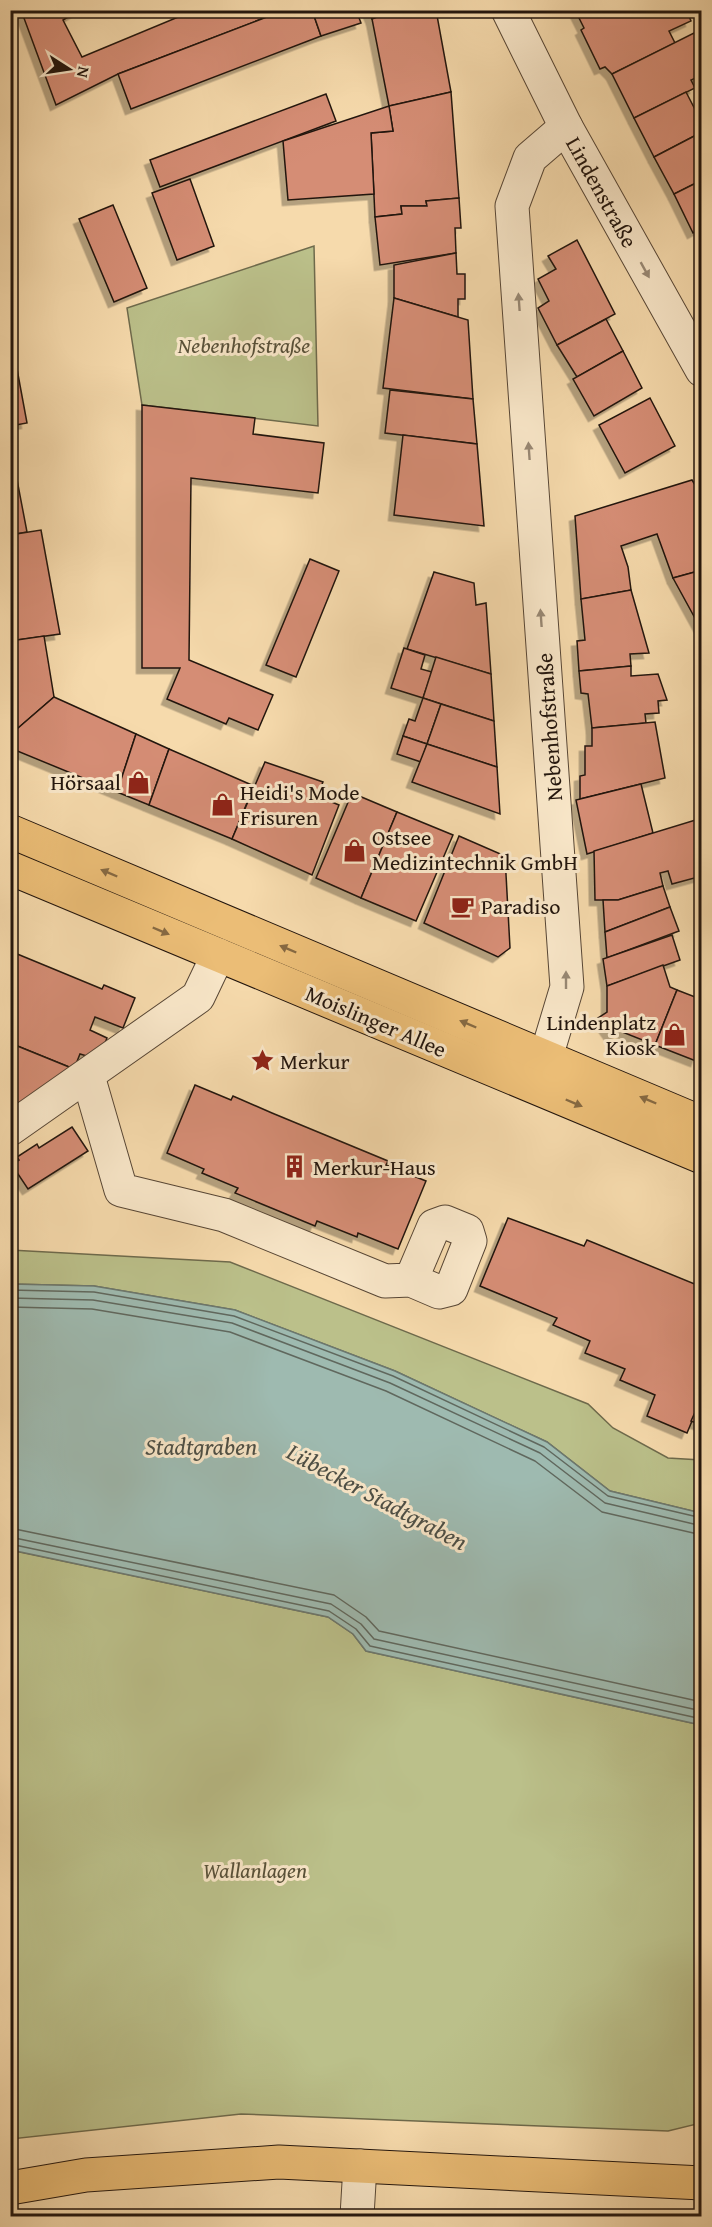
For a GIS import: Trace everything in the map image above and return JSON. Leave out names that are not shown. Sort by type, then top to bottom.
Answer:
[{"type":"main road","name":"Moislinger Allee","points":[[10,831],[702,1123]]},
{"type":"main road","name":"Moislinger Allee","points":[[10,868],[702,1157]]},
{"type":"main road","points":[[218,955],[232,925]]},
{"type":"main road","points":[[535,1086],[546,1057]]},
{"type":"main road","points":[[10,2188],[86,2175],[279,2162],[702,2183]]},
{"type":"street","name":"Lindenstraße","points":[[508,10],[566,127],[702,370]]},
{"type":"street","name":"Nebenhofstraße","points":[[546,1057],[567,987],[512,206],[530,158],[566,127]]},
{"type":"street","points":[[10,1129],[198,997],[218,955]]},
{"type":"street","points":[[88,1076],[121,1190],[224,1215],[385,1281],[411,1280]]},
{"type":"street","points":[[357,2217],[360,2166]]},
{"type":"green space","name":"Nebenhofstraße","points":[[314,246],[318,426],[142,405],[127,308]]},
{"type":"green space","points":[[10,1250],[230,1262],[588,1404],[613,1428],[668,1458],[701,1460],[701,1513],[610,1491],[547,1442],[395,1371],[235,1310],[94,1286],[11,1284]]},
{"type":"green space","name":"Wallanlagen","points":[[10,1550],[328,1617],[353,1634],[366,1651],[701,1725],[701,2123],[668,2131],[241,2114],[11,2139]]},
{"type":"water","name":"Stadtgraben","points":[[11,1284],[94,1286],[235,1310],[395,1371],[547,1442],[610,1491],[701,1513],[701,1725],[366,1651],[353,1634],[328,1617],[11,1550]]},
{"type":"building","points":[[21,10],[80,10],[63,20],[82,57],[195,10],[285,10],[118,74],[56,105]]},
{"type":"building","points":[[285,10],[312,10],[321,36],[131,109],[118,74]]},
{"type":"building","points":[[312,10],[356,10],[361,23],[321,36]]},
{"type":"building","points":[[368,10],[395,10],[372,19]]},
{"type":"building","points":[[395,10],[436,10],[451,92],[389,106],[372,19]]},
{"type":"building","points":[[575,10],[686,10],[691,21],[669,31],[675,43],[612,74],[605,67],[600,69],[581,30],[584,28]]},
{"type":"building","points":[[694,33],[702,48],[702,75],[691,80],[695,88],[634,118],[612,74]]},
{"type":"building","points":[[451,92],[459,198],[426,201],[427,206],[401,206],[402,214],[375,217],[371,133],[393,131],[389,106]]},
{"type":"building","points":[[686,92],[702,123],[702,132],[654,157],[634,118]]},
{"type":"building","points":[[326,94],[336,121],[160,187],[150,160]]},
{"type":"building","points":[[389,106],[393,131],[371,133],[374,194],[288,200],[283,141]]},
{"type":"building","points":[[702,132],[702,180],[674,194],[654,157]]},
{"type":"building","points":[[190,179],[214,246],[177,260],[152,193]]},
{"type":"building","points":[[702,180],[702,228],[693,233],[674,194]]},
{"type":"building","points":[[459,198],[461,228],[455,228],[456,253],[380,265],[375,217],[402,214],[401,206],[427,206],[426,201]]},
{"type":"building","points":[[113,205],[147,288],[114,302],[79,219]]},
{"type":"building","points":[[577,240],[615,314],[557,345],[538,308],[549,301],[538,279],[556,269],[548,256]]},
{"type":"building","points":[[456,253],[457,274],[465,274],[465,299],[458,299],[458,317],[394,298],[394,265]]},
{"type":"building","points":[[394,298],[468,320],[473,399],[383,388]]},
{"type":"building","points":[[606,319],[623,351],[577,377],[557,345]]},
{"type":"building","points":[[10,334],[17,369],[10,371]]},
{"type":"building","points":[[623,351],[642,388],[594,416],[573,379]]},
{"type":"building","points":[[17,369],[27,423],[10,426],[10,371]]},
{"type":"building","points":[[390,390],[473,399],[477,444],[385,433]]},
{"type":"building","points":[[650,398],[675,446],[625,473],[599,425]]},
{"type":"building","points":[[142,405],[255,418],[253,434],[324,443],[318,493],[191,478],[189,660],[273,695],[258,730],[229,718],[226,724],[167,699],[180,668],[142,668]]},
{"type":"building","points":[[403,435],[477,444],[484,526],[394,515]]},
{"type":"building","points":[[10,443],[27,532],[10,535]]},
{"type":"building","points":[[692,480],[702,496],[702,570],[673,578],[657,534],[621,546],[628,567],[631,590],[581,599],[575,516]]},
{"type":"building","points":[[41,530],[60,634],[10,641],[10,535]]},
{"type":"building","points":[[310,559],[339,571],[296,677],[266,665]]},
{"type":"building","points":[[702,570],[702,631],[673,578]]},
{"type":"building","points":[[434,572],[474,583],[476,605],[486,603],[491,674],[407,649]]},
{"type":"building","points":[[631,590],[649,653],[630,654],[631,666],[579,671],[577,641],[585,640],[581,599]]},
{"type":"building","points":[[44,636],[54,697],[10,735],[10,641]]},
{"type":"building","points":[[404,648],[425,655],[421,669],[432,672],[423,698],[391,688]]},
{"type":"building","points":[[436,657],[491,674],[494,721],[423,698]]},
{"type":"building","points":[[631,666],[631,676],[658,674],[667,700],[658,701],[659,713],[645,714],[646,723],[592,728],[588,694],[581,693],[579,671]]},
{"type":"building","points":[[54,697],[136,734],[117,792],[10,748],[10,735]]},
{"type":"building","points":[[423,698],[441,704],[427,744],[403,736],[409,719],[415,721]]},
{"type":"building","points":[[441,704],[494,721],[497,767],[427,744]]},
{"type":"building","points":[[655,722],[665,778],[580,799],[580,776],[585,775],[585,746],[592,746],[592,728]]},
{"type":"building","points":[[136,734],[169,749],[149,805],[117,792]]},
{"type":"building","points":[[403,736],[427,744],[421,762],[397,754]]},
{"type":"building","points":[[427,744],[497,767],[500,814],[412,782]]},
{"type":"building","points":[[169,749],[254,786],[232,839],[149,805]]},
{"type":"building","points":[[265,762],[323,782],[317,796],[339,805],[312,875],[232,839]]},
{"type":"building","points":[[641,784],[653,833],[587,854],[576,800]]},
{"type":"building","points":[[352,793],[397,812],[361,898],[316,878]]},
{"type":"building","points":[[397,812],[453,835],[416,921],[361,898]]},
{"type":"building","points":[[702,818],[702,876],[672,884],[668,871],[660,873],[663,886],[618,900],[595,900],[594,851]]},
{"type":"building","points":[[459,836],[505,856],[510,948],[498,957],[424,923]]},
{"type":"building","points":[[663,886],[670,907],[605,932],[603,900],[618,900]]},
{"type":"building","points":[[670,907],[679,931],[607,958],[605,932]]},
{"type":"building","points":[[672,935],[680,960],[607,986],[603,959]]},
{"type":"building","points":[[10,951],[102,989],[104,985],[135,998],[123,1028],[95,1017],[90,1030],[107,1038],[103,1048],[90,1057],[80,1054],[74,1069],[10,1043]]},
{"type":"building","points":[[663,965],[670,987],[677,990],[655,1045],[620,1031],[611,1036],[598,1018],[607,1012],[607,986]]},
{"type":"building","points":[[677,990],[695,997],[696,992],[702,994],[702,1044],[696,1061],[655,1045]]},
{"type":"building","points":[[10,1043],[74,1069],[10,1119]]},
{"type":"building","name":"Merkur-Haus","points":[[195,1085],[231,1100],[233,1096],[388,1161],[386,1165],[426,1181],[398,1249],[358,1233],[357,1237],[317,1221],[315,1226],[235,1193],[238,1188],[202,1173],[204,1169],[167,1153]]},
{"type":"building","points":[[72,1127],[88,1151],[28,1189],[12,1165],[19,1160],[17,1157],[37,1144],[39,1148]]},
{"type":"building","points":[[508,1218],[584,1246],[587,1240],[702,1287],[702,1397],[687,1433],[647,1416],[655,1395],[620,1380],[625,1369],[585,1353],[590,1341],[553,1325],[557,1318],[480,1286]]},
{"type":"building","points":[[702,1397],[702,1425],[691,1421]]},
{"type":"place","name":"Hörsaal","points":[[139,782]]},
{"type":"place","name":"Heidi's Mode Frisuren","points":[[222,805]]},
{"type":"place","name":"Ostsee Medizintechnik GmbH","points":[[354,850]]},
{"type":"place","name":"Paradiso","points":[[463,906]]},
{"type":"place","name":"Lindenplatz Kiosk","points":[[674,1035]]},
{"type":"place","name":"Merkur","points":[[262,1061]]},
{"type":"place","name":"Merkur-Haus","points":[[295,1167]]},
{"type":"water label","name":"Lübecker Stadtgraben","points":[[377,1497]]}]
